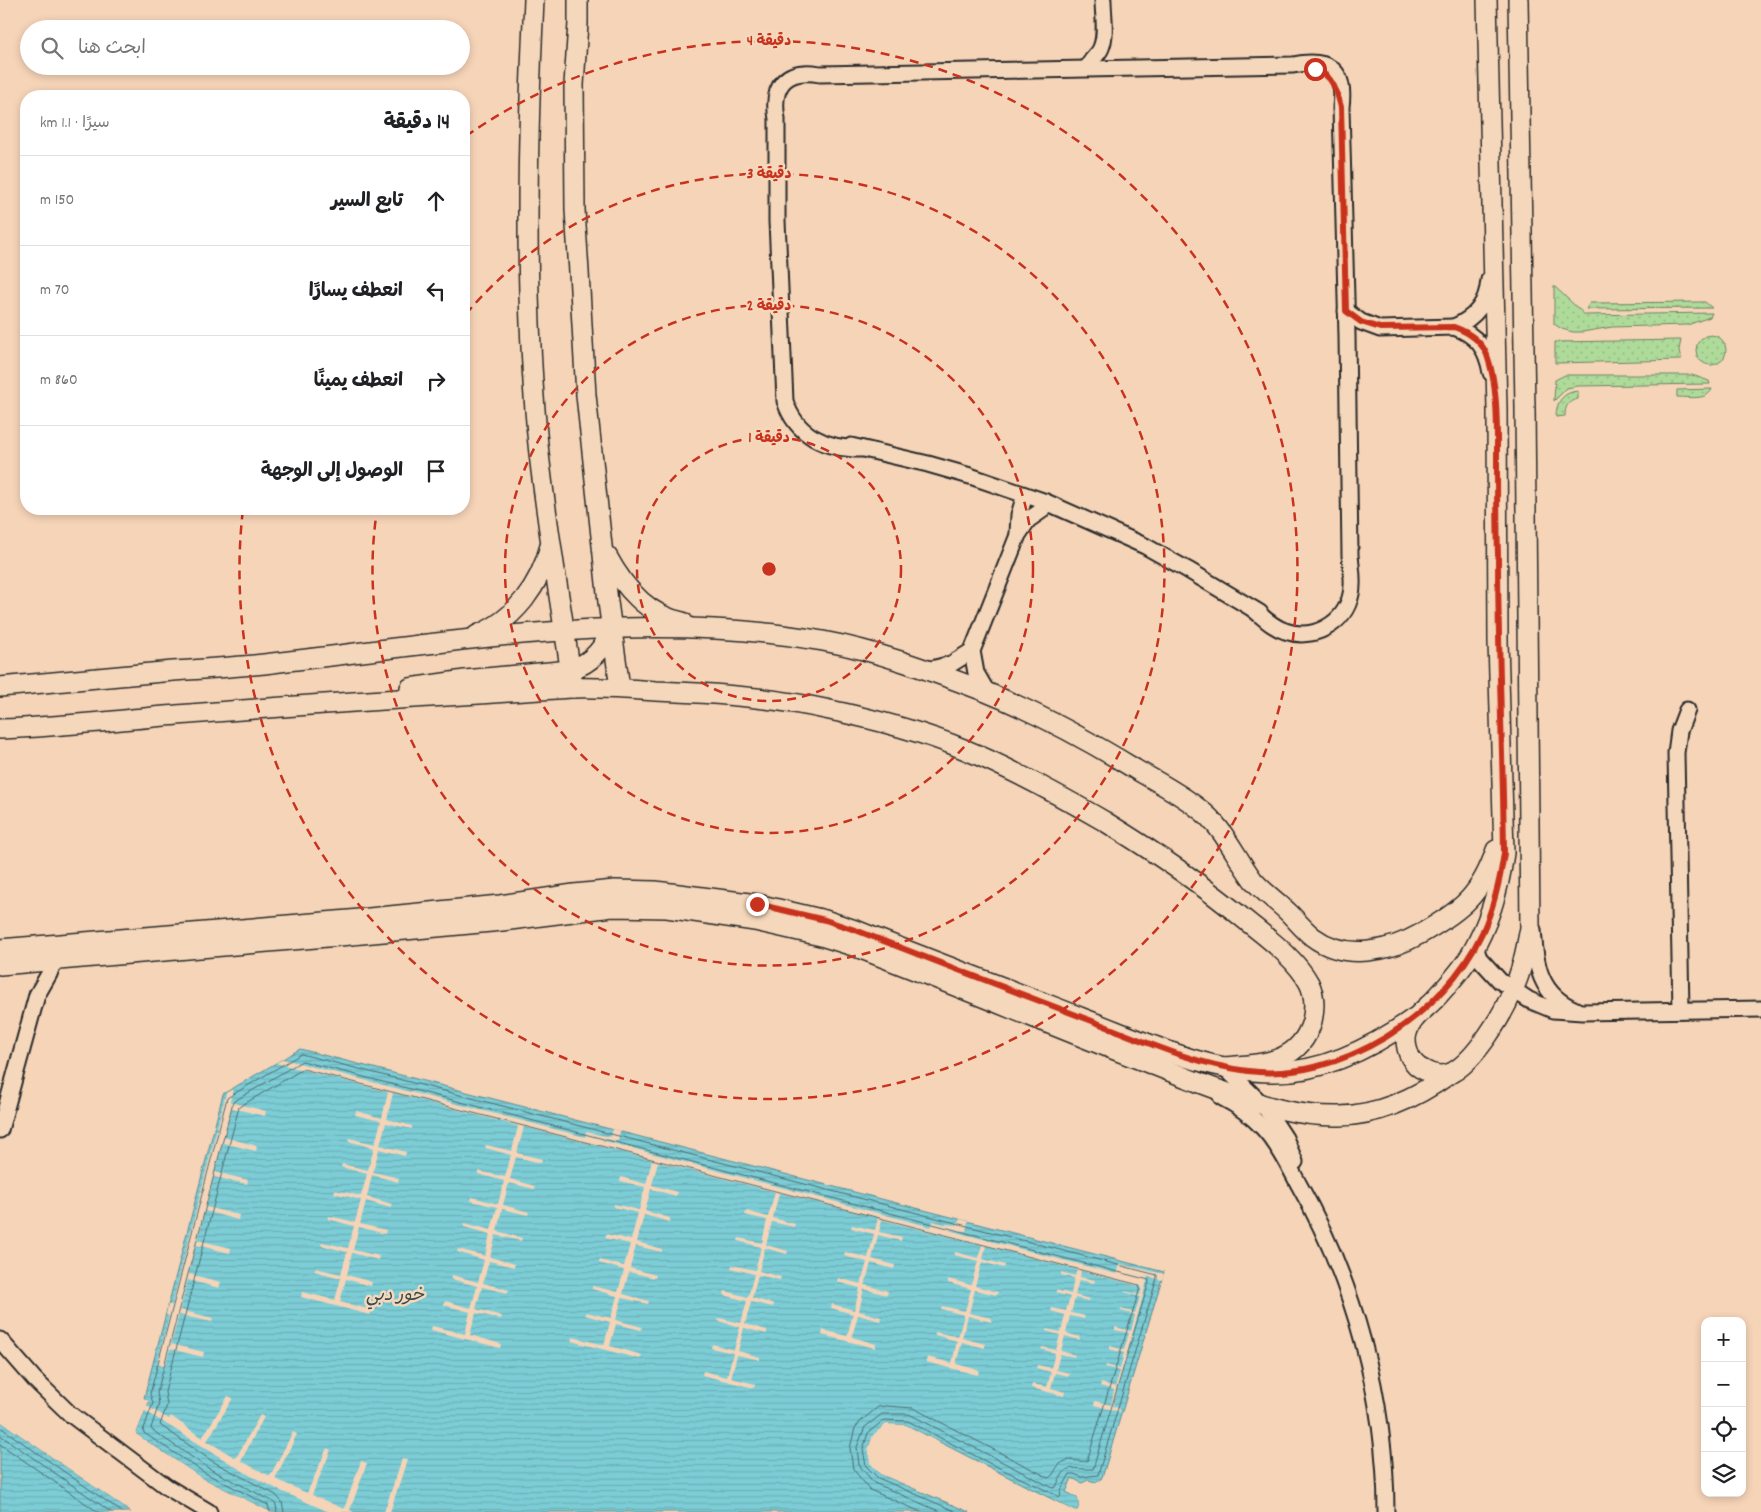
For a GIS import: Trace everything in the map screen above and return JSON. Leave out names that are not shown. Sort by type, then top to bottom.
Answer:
[{"type":"main road","points":[[534,0],[529,138],[530,316],[537,431],[571,679]]},
{"type":"main road","points":[[578,0],[574,85],[575,210],[586,395],[611,627],[620,688]]},
{"type":"main road","points":[[1452,1072],[1441,1075],[1430,1073],[1420,1068],[1412,1060],[1407,1049],[1406,1038],[1409,1027],[1416,1017],[1452,980],[1475,946],[1493,907],[1504,853],[1498,641],[1497,409],[1487,0]]},
{"type":"main road","points":[[0,949],[49,955],[351,936],[594,908],[667,908],[755,921],[845,944],[1189,1080],[1264,1106],[1301,1114],[1340,1116],[1357,1114],[1405,1100],[1435,1085],[1464,1063],[1485,1040],[1514,990],[1526,952],[1530,928],[1525,408],[1518,0]]},
{"type":"main road","points":[[466,640],[496,625],[523,602],[541,573],[551,540]]},
{"type":"main road","points":[[603,545],[616,573],[628,589],[644,603],[666,617],[698,628]]},
{"type":"main road","points":[[571,679],[579,667],[595,656],[605,643],[611,627]]},
{"type":"main road","points":[[0,687],[261,664],[466,640],[611,627],[698,628],[780,634],[827,642],[873,653],[928,670],[986,692],[1081,738],[1142,773],[1202,810],[1223,832],[1255,883],[1314,938],[1340,950],[1366,953],[1417,936],[1460,909],[1476,892],[1489,872],[1504,820]]},
{"type":"main road","points":[[0,729],[371,700],[400,690],[425,685],[571,679],[620,688],[715,694],[819,707],[870,718],[919,732],[968,751],[1014,772],[1088,812],[1194,879],[1259,931],[1290,959],[1300,971],[1314,998],[1314,1014],[1310,1029],[1302,1042],[1290,1053],[1276,1061],[1261,1064],[1224,1066]]},
{"type":"main road","points":[[0,965],[49,955],[359,919],[500,905],[595,892],[635,890],[676,893],[757,904],[825,920],[1170,1051],[1249,1071],[1274,1072],[1324,1064],[1370,1046],[1392,1034],[1416,1017]]},
{"type":"street","points":[[578,23],[586,0]]},
{"type":"street","points":[[1088,68],[1090,62],[1102,47],[1104,36],[1103,0]]},
{"type":"street","points":[[1104,36],[1110,50],[1110,68]]},
{"type":"street","points":[[1293,65],[1315,69],[1325,74],[1334,84],[1341,107],[1350,555],[1353,584],[1351,595],[1342,614],[1326,628],[1316,632],[1294,634],[1273,626],[1253,609],[1145,546],[1046,502],[970,476],[827,439],[809,428],[795,411],[784,381],[777,230],[775,107],[776,95],[786,80],[798,73],[804,72],[820,74],[1110,68],[1293,65]]},
{"type":"street","points":[[1454,327],[1474,316],[1486,297],[1493,232]]},
{"type":"street","points":[[1346,311],[1361,322],[1380,328],[1454,327],[1473,336],[1481,344],[1486,354],[1497,409]]},
{"type":"street","points":[[1347,336],[1364,334],[1380,328]]},
{"type":"street","points":[[1018,535],[1019,515],[1025,495]]},
{"type":"street","points":[[986,692],[976,673],[972,651],[1018,535],[1028,520],[1041,511],[1046,502]]},
{"type":"street","points":[[928,670],[952,664],[972,651]]},
{"type":"street","points":[[1681,1010],[1676,753],[1680,731],[1687,710]]},
{"type":"street","points":[[1531,905],[1539,972],[1545,986],[1555,998],[1582,1012]]},
{"type":"street","points":[[1475,946],[1479,958],[1500,981],[1529,1000],[1553,1010],[1582,1012],[1761,1009]]},
{"type":"street","points":[[0,1130],[38,995],[35,973],[49,955]]},
{"type":"street","points":[[1224,1066],[1264,1106],[1285,1138],[1298,1168],[1308,1199],[1337,1264],[1349,1298],[1368,1366],[1381,1437],[1386,1512]]},
{"type":"street","points":[[1189,1080],[1235,1104],[1263,1128],[1275,1143],[1308,1199]]},
{"type":"street","points":[[0,1340],[70,1414],[167,1487],[210,1512]]},
{"type":"green space","points":[[1554,286],[1585,315],[1712,313],[1710,317],[1687,325],[1612,327],[1573,332],[1562,329],[1554,324]]},
{"type":"green space","points":[[1705,302],[1712,308],[1586,309],[1590,303]]},
{"type":"green space","points":[[1711,335],[1722,339],[1726,350],[1722,361],[1711,365],[1700,361],[1696,350],[1700,339]]},
{"type":"green space","points":[[1681,340],[1679,350],[1681,360],[1555,363],[1555,342]]},
{"type":"green space","points":[[1565,375],[1692,375],[1709,381],[1710,384],[1577,386],[1567,388],[1554,401],[1555,380]]},
{"type":"green space","points":[[1712,389],[1710,393],[1702,397],[1677,397],[1677,390]]},
{"type":"green space","points":[[1578,391],[1578,399],[1568,404],[1565,416],[1556,417],[1557,407],[1561,399],[1568,393]]},
{"type":"water","name":"خور دبي","points":[[300,1049],[1164,1272],[1102,1478],[1096,1482],[1088,1480],[1082,1483],[1072,1478],[1066,1492],[1078,1498],[1078,1510],[1075,1511],[906,1425],[886,1424],[874,1436],[869,1448],[871,1460],[880,1474],[969,1512],[271,1512],[202,1478],[136,1434],[149,1401],[144,1398],[223,1094]]},
{"type":"water","points":[[0,1421],[131,1512],[0,1512]]},
{"type":"pier","points":[[283,1059],[585,1137],[586,1132],[611,1137],[613,1129],[620,1131],[618,1141],[601,1140],[931,1227],[933,1221],[957,1225],[960,1219],[968,1221],[966,1231],[948,1230],[1117,1274],[1120,1264],[1164,1274],[1162,1280],[1132,1273],[1148,1277],[1113,1406],[1120,1409],[1120,1412],[1094,1405],[1095,1401],[1111,1405],[1114,1390],[1100,1386],[1101,1383],[1115,1387],[1120,1371],[1105,1367],[1106,1365],[1120,1369],[1124,1353],[1109,1349],[1110,1346],[1124,1350],[1129,1333],[1115,1330],[1115,1327],[1131,1331],[1135,1315],[1121,1311],[1121,1309],[1135,1313],[1140,1297],[1125,1291],[1140,1295],[1142,1287],[1081,1271],[1080,1277],[1095,1280],[1094,1283],[1079,1280],[1075,1295],[1090,1299],[1089,1301],[1075,1298],[1071,1313],[1085,1316],[1084,1319],[1070,1316],[1066,1333],[1080,1337],[1079,1340],[1065,1336],[1061,1351],[1075,1355],[1074,1357],[1060,1354],[1056,1370],[1070,1373],[1069,1376],[1055,1373],[1051,1388],[1065,1392],[1064,1396],[1031,1388],[1032,1384],[1047,1387],[1051,1372],[1036,1368],[1037,1365],[1051,1368],[1055,1353],[1041,1349],[1042,1347],[1056,1350],[1060,1335],[1046,1331],[1046,1329],[1061,1332],[1065,1315],[1051,1311],[1052,1308],[1066,1311],[1070,1297],[1056,1293],[1056,1290],[1071,1294],[1074,1278],[1061,1275],[1061,1272],[1075,1276],[1077,1270],[986,1246],[983,1259],[1005,1265],[1004,1268],[982,1262],[975,1286],[998,1292],[997,1295],[975,1290],[969,1313],[992,1318],[991,1322],[968,1316],[962,1338],[985,1344],[985,1348],[962,1342],[956,1364],[979,1370],[978,1375],[926,1362],[927,1357],[952,1363],[957,1341],[935,1335],[935,1332],[958,1337],[964,1315],[941,1309],[942,1306],[965,1311],[971,1289],[948,1283],[948,1279],[971,1285],[978,1261],[954,1255],[955,1252],[978,1258],[982,1245],[882,1220],[879,1232],[902,1237],[901,1241],[878,1235],[872,1259],[895,1265],[894,1269],[871,1263],[865,1285],[888,1291],[887,1295],[864,1289],[859,1311],[881,1317],[880,1321],[858,1315],[852,1337],[876,1344],[875,1348],[822,1335],[823,1330],[847,1336],[853,1314],[831,1308],[832,1304],[854,1310],[860,1288],[837,1282],[838,1278],[861,1284],[867,1262],[844,1256],[845,1252],[868,1258],[874,1234],[851,1228],[852,1225],[875,1230],[878,1218],[779,1193],[773,1218],[795,1224],[794,1227],[772,1222],[766,1245],[788,1251],[787,1254],[765,1248],[759,1271],[781,1277],[780,1280],[758,1275],[752,1298],[774,1304],[773,1307],[751,1302],[745,1324],[767,1330],[767,1334],[744,1328],[738,1351],[760,1357],[760,1360],[737,1355],[731,1378],[755,1384],[754,1388],[702,1375],[703,1371],[727,1377],[733,1353],[711,1348],[712,1344],[734,1350],[740,1327],[718,1321],[719,1318],[741,1323],[747,1301],[724,1295],[725,1291],[748,1297],[754,1274],[731,1268],[732,1265],[755,1270],[761,1247],[738,1241],[739,1238],[762,1243],[767,1220],[745,1215],[746,1211],[768,1217],[775,1192],[658,1162],[652,1185],[677,1192],[676,1196],[651,1189],[645,1211],[670,1218],[670,1222],[644,1215],[637,1242],[662,1249],[662,1252],[636,1246],[630,1268],[656,1275],[655,1278],[629,1272],[623,1294],[649,1301],[648,1304],[622,1298],[616,1320],[642,1327],[641,1330],[616,1324],[610,1346],[642,1355],[640,1359],[571,1341],[573,1337],[604,1345],[610,1322],[585,1315],[586,1312],[611,1318],[617,1296],[592,1289],[592,1286],[618,1292],[624,1270],[599,1263],[599,1260],[624,1266],[630,1244],[605,1238],[606,1234],[631,1240],[638,1213],[613,1207],[614,1204],[639,1210],[645,1187],[620,1181],[621,1177],[646,1184],[652,1160],[524,1127],[517,1153],[542,1159],[541,1163],[516,1157],[510,1179],[535,1186],[534,1189],[509,1183],[503,1205],[529,1212],[528,1215],[502,1209],[497,1231],[522,1238],[521,1241],[496,1235],[490,1257],[515,1264],[514,1267],[489,1261],[483,1283],[509,1290],[508,1293],[482,1287],[476,1309],[502,1316],[501,1319],[476,1313],[470,1335],[501,1344],[500,1348],[431,1330],[432,1326],[465,1334],[470,1312],[444,1305],[445,1301],[471,1308],[477,1286],[451,1279],[452,1275],[478,1282],[484,1260],[457,1252],[458,1249],[485,1256],[490,1234],[464,1227],[465,1223],[491,1230],[497,1207],[471,1201],[472,1197],[498,1204],[504,1181],[478,1174],[478,1171],[505,1177],[511,1155],[485,1148],[486,1145],[512,1151],[518,1126],[393,1093],[387,1119],[412,1126],[412,1129],[386,1123],[380,1145],[406,1152],[405,1156],[379,1149],[373,1172],[399,1178],[398,1182],[372,1175],[367,1197],[392,1204],[391,1208],[366,1201],[360,1224],[386,1230],[385,1234],[359,1227],[353,1250],[379,1256],[378,1260],[352,1253],[347,1275],[372,1282],[371,1286],[346,1279],[340,1302],[372,1310],[370,1315],[301,1297],[302,1292],[335,1300],[341,1278],[314,1271],[315,1268],[341,1274],[347,1252],[321,1245],[322,1242],[348,1248],[354,1226],[328,1219],[329,1216],[355,1222],[361,1200],[334,1193],[335,1190],[361,1196],[367,1174],[341,1167],[342,1164],[368,1170],[374,1148],[348,1141],[349,1138],[375,1144],[381,1121],[355,1115],[356,1111],[382,1118],[388,1092],[276,1063]]},
{"type":"pier","points":[[233,1089],[230,1102],[266,1111],[265,1116],[232,1108],[224,1137],[257,1146],[256,1151],[223,1143],[215,1172],[248,1180],[247,1184],[214,1177],[206,1207],[239,1215],[238,1220],[205,1211],[198,1240],[231,1248],[230,1253],[196,1245],[189,1274],[221,1282],[219,1288],[188,1280],[180,1310],[213,1318],[212,1322],[179,1315],[171,1344],[204,1352],[203,1357],[170,1349],[165,1366],[157,1363],[169,1316],[166,1315],[168,1305],[172,1305],[226,1093]]},
{"type":"pier","points":[[228,1396],[233,1398],[207,1441],[236,1458],[260,1415],[264,1417],[241,1461],[270,1476],[293,1432],[297,1434],[275,1479],[307,1493],[327,1448],[331,1450],[312,1495],[344,1509],[361,1461],[367,1463],[350,1510],[354,1512],[329,1512],[281,1491],[251,1476],[145,1411],[136,1434],[202,1478],[271,1512],[264,1512],[201,1480],[134,1435],[146,1402],[142,1397],[149,1401],[147,1406],[169,1419],[171,1416],[202,1438]]},
{"type":"pier","points":[[0,1418],[134,1512],[131,1512],[0,1421]]},
{"type":"pier","points":[[886,1424],[906,1425],[987,1468],[1075,1511],[1078,1510],[1079,1506],[1078,1498],[1082,1505],[1080,1511],[1071,1512],[905,1428],[887,1427],[875,1436],[871,1450],[873,1461],[881,1472],[972,1512],[880,1474],[870,1463],[868,1449],[873,1435]]},
{"type":"pier","points":[[402,1459],[407,1460],[390,1512],[384,1512]]},
{"type":"route","points":[[757,904],[825,920],[858,931],[1170,1051],[1249,1071],[1274,1072],[1324,1064],[1370,1046],[1392,1034],[1416,1017],[1452,980],[1469,958],[1493,907],[1504,853],[1498,641],[1497,409],[1490,364],[1481,344],[1473,336],[1454,327],[1380,328],[1361,322],[1346,311],[1341,107],[1336,89],[1330,78],[1315,69]]}]
